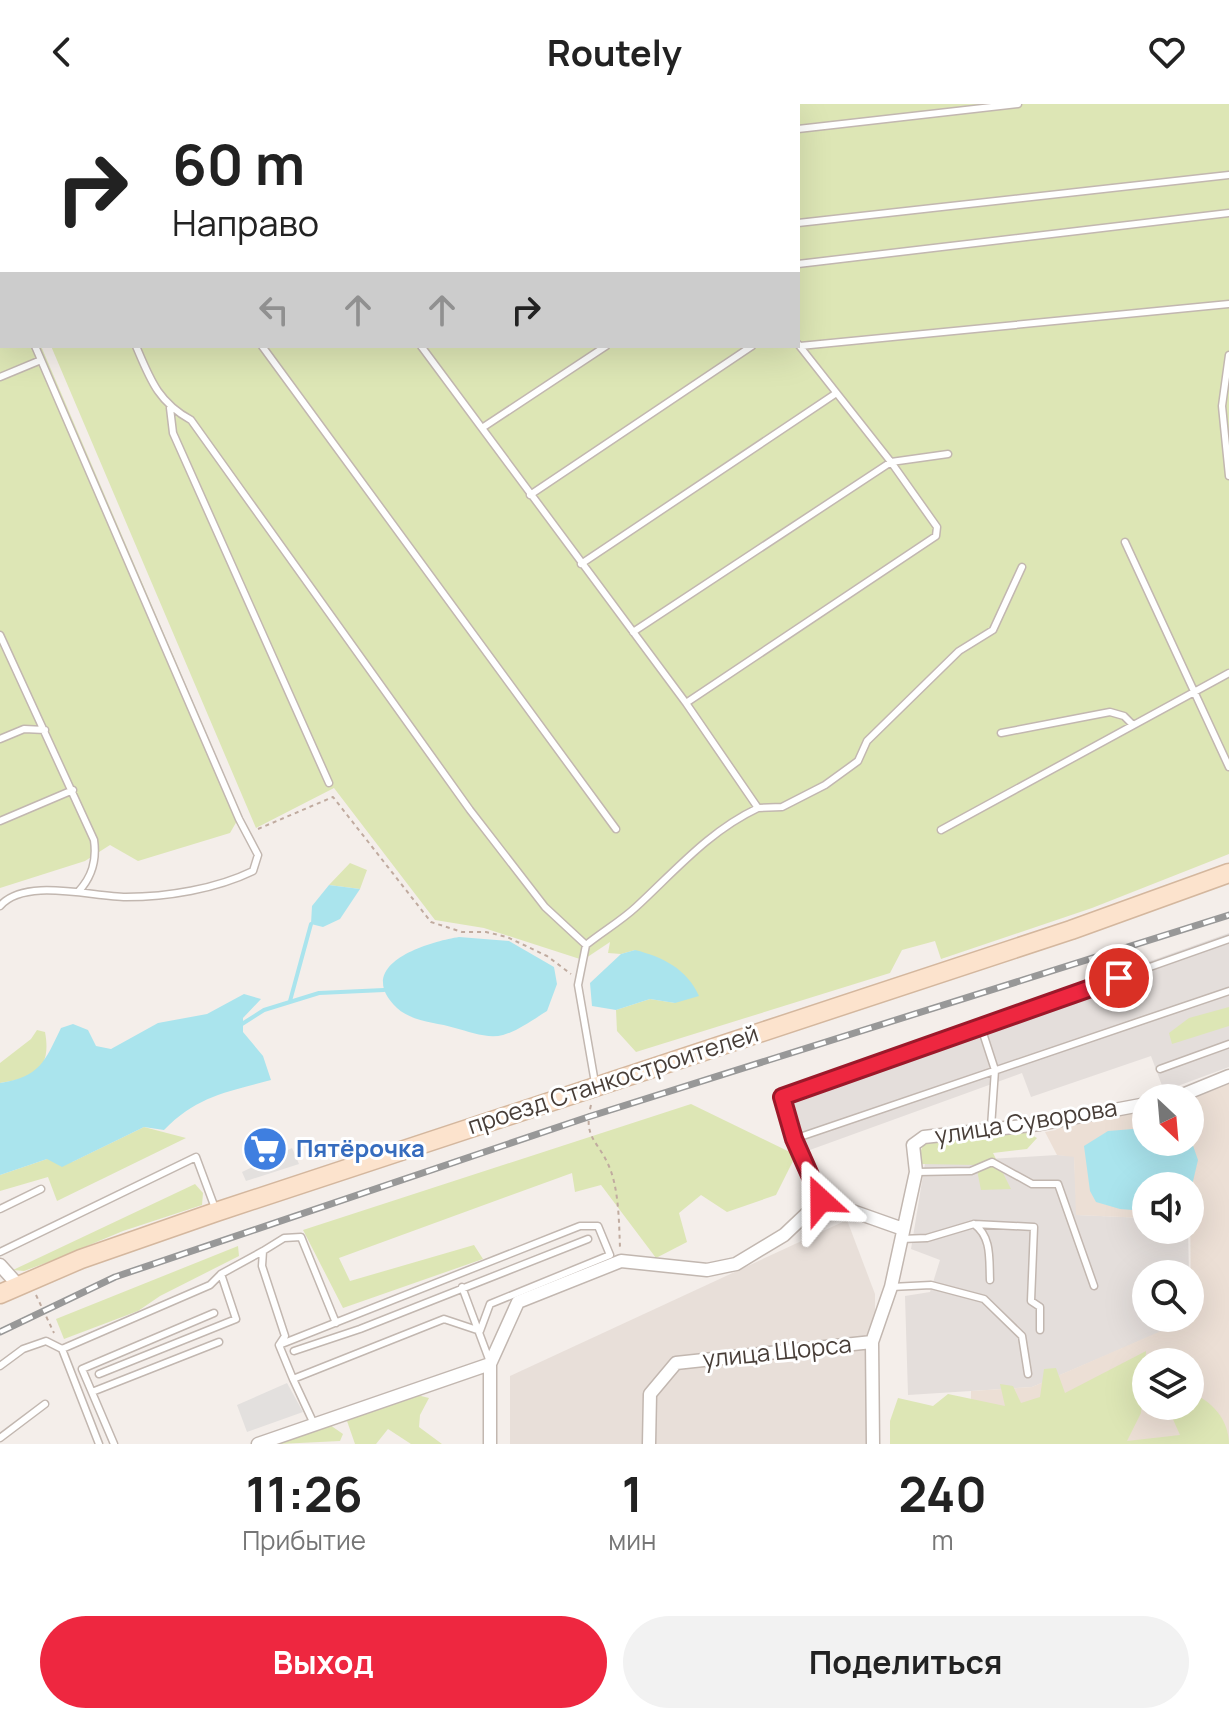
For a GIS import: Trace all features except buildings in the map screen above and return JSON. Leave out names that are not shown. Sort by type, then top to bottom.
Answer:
[{"type":"main road","name":"проезд Станкостроителей","points":[[0,1294],[216,1212],[1071,930],[1229,873]]},
{"type":"street","points":[[1204,1086],[1229,1076]]},
{"type":"street","name":"улица Суворова","points":[[873,1444],[872,1342],[891,1287],[916,1172],[913,1145],[924,1137],[991,1127],[1040,1124],[1132,1107]]},
{"type":"street","points":[[490,1444],[490,1364],[518,1302],[621,1261],[707,1270],[736,1264],[784,1235],[821,1200],[902,1234]]},
{"type":"street","points":[[0,1265],[25,1286]]},
{"type":"street","name":"улица Щорса","points":[[649,1444],[650,1394],[676,1363],[872,1342]]},
{"type":"street","points":[[258,1444],[490,1364]]},
{"type":"lane","points":[[800,129],[1018,104]]},
{"type":"lane","points":[[800,223],[1229,175]]},
{"type":"lane","points":[[800,264],[1229,213]]},
{"type":"lane","points":[[800,345],[1229,304]]},
{"type":"lane","points":[[686,703],[936,536],[937,527],[891,462],[800,346]]},
{"type":"lane","points":[[0,906],[5,900],[36,890],[127,897],[201,888],[234,880],[253,871],[258,855],[239,819],[36,348]]},
{"type":"lane","points":[[137,348],[156,393],[170,408],[191,420],[327,614],[520,876],[545,907],[586,945]]},
{"type":"lane","points":[[263,348],[616,829]]},
{"type":"lane","points":[[422,348],[686,703],[758,808]]},
{"type":"lane","points":[[482,428],[603,348]]},
{"type":"lane","points":[[530,495],[749,348]]},
{"type":"lane","points":[[1229,355],[1222,406],[1229,476]]},
{"type":"lane","points":[[0,377],[41,360]]},
{"type":"lane","points":[[581,564],[835,394]]},
{"type":"lane","points":[[170,408],[173,433],[329,783]]},
{"type":"lane","points":[[633,632],[891,462],[948,454]]},
{"type":"lane","points":[[1125,542],[1229,767]]},
{"type":"lane","points":[[596,1086],[578,985],[586,945],[633,910],[696,849],[734,819],[758,808],[782,807],[825,785],[858,761],[867,741],[959,651],[993,630],[1022,567]]},
{"type":"lane","points":[[0,635],[10,650],[94,840],[96,853],[90,880],[78,892]]},
{"type":"lane","points":[[0,655],[10,650]]},
{"type":"lane","points":[[941,830],[1229,673]]},
{"type":"lane","points":[[1001,733],[1110,712],[1124,716],[1133,725]]},
{"type":"lane","points":[[0,739],[24,729],[45,730]]},
{"type":"lane","points":[[0,821],[73,790]]},
{"type":"lane","points":[[821,1200],[794,1139],[782,1097],[1229,939]]},
{"type":"lane","points":[[794,1139],[1229,991]]},
{"type":"lane","points":[[981,1027],[995,1070],[991,1127]]},
{"type":"lane","points":[[1160,1069],[1229,1044]]},
{"type":"lane","points":[[0,1252],[196,1157],[216,1212]]},
{"type":"lane","points":[[916,1172],[971,1171],[992,1162],[1032,1184],[1058,1184],[1094,1286]]},
{"type":"lane","points":[[0,1209],[41,1189]]},
{"type":"lane","points":[[902,1234],[927,1238],[974,1224],[1034,1227],[1031,1301],[1040,1307],[1040,1330]]},
{"type":"lane","points":[[974,1224],[982,1230],[988,1243],[990,1280]]},
{"type":"lane","points":[[279,1345],[580,1226],[598,1226],[610,1255],[490,1304],[480,1331]]},
{"type":"lane","points":[[62,1349],[210,1285],[221,1274],[284,1238],[301,1237],[336,1323]]},
{"type":"lane","points":[[294,1351],[360,1329],[588,1239]]},
{"type":"lane","points":[[263,1251],[262,1266],[285,1336],[279,1345]]},
{"type":"lane","points":[[99,1374],[236,1319],[221,1274]]},
{"type":"lane","points":[[891,1287],[931,1285],[984,1299],[1022,1336],[1028,1374]]},
{"type":"lane","points":[[462,1287],[490,1364]]},
{"type":"lane","points":[[114,1444],[82,1369],[214,1313]]},
{"type":"lane","points":[[293,1379],[444,1319],[480,1331]]},
{"type":"lane","points":[[0,1366],[23,1349],[46,1341],[62,1349],[99,1444]]},
{"type":"lane","points":[[92,1392],[219,1342]]},
{"type":"lane","points":[[279,1345],[314,1424]]},
{"type":"lane","points":[[0,1438],[45,1404]]},
{"type":"path","points":[[252,831],[333,797],[431,922],[462,932],[507,937],[567,969],[578,985]]},
{"type":"path","points":[[596,1086],[588,1117],[591,1141],[609,1165],[619,1221],[621,1261]]},
{"type":"path","points":[[25,1286],[62,1349]]},
{"type":"shaded area","points":[[1229,933],[1229,1067],[1183,1084],[1161,1084],[1151,1056],[1031,1097],[1022,1073],[796,1155],[773,1095]]},
{"type":"shaded area","points":[[1229,1083],[1229,1444],[970,1444],[971,1391],[1032,1387],[1159,1332],[1204,1332],[1204,1260],[1191,1260],[1190,1244],[1204,1244],[1204,1172],[1132,1172],[1132,1217],[1076,1215],[1074,1157],[1057,1155],[1045,1132],[1056,1130],[1061,1124],[1132,1111],[1132,1156],[1204,1156],[1204,1092]]},
{"type":"shaded area","points":[[292,1148],[299,1164],[246,1181],[242,1172]]},
{"type":"shaded area","points":[[1074,1156],[1077,1215],[1132,1217],[1132,1244],[1188,1244],[1189,1260],[1132,1260],[1132,1332],[1161,1332],[1032,1387],[908,1395],[905,1296],[930,1292],[940,1260],[911,1249],[925,1163]]},
{"type":"shaded area","points":[[847,1220],[875,1294],[875,1444],[510,1444],[510,1376]]},
{"type":"shaded area","points":[[287,1383],[303,1412],[247,1432],[237,1405]]},
{"type":"green space","points":[[800,104],[1229,104],[1229,854],[1092,908],[941,959],[935,941],[902,950],[890,973],[636,1052],[617,1031],[616,1010],[650,999],[675,1003],[635,950],[621,954],[608,953],[610,942],[583,960],[484,928],[435,920],[334,788],[256,828],[52,348],[800,348]]},
{"type":"green space","points":[[0,348],[42,348],[241,814],[230,833],[138,861],[110,845],[85,861],[0,888]]},
{"type":"green space","points":[[350,863],[367,870],[360,889],[329,885]]},
{"type":"green space","points":[[1229,1007],[1229,1026],[1172,1044],[1169,1033],[1189,1018]]},
{"type":"green space","points":[[37,1030],[45,1032],[46,1055],[43,1063],[31,1074],[0,1083],[0,1063],[31,1039]]},
{"type":"green space","points":[[691,1104],[796,1155],[776,1195],[727,1212],[701,1195],[679,1213],[687,1242],[656,1258],[601,1185],[575,1192],[572,1173],[339,1258],[350,1281],[474,1245],[483,1259],[343,1308],[303,1230]]},
{"type":"green space","points":[[144,1127],[186,1138],[57,1201],[48,1177],[0,1191],[0,1175],[47,1159],[72,1162]]},
{"type":"green space","points":[[1021,1129],[1037,1138],[1027,1149],[993,1153],[1011,1189],[981,1190],[976,1165],[921,1164],[918,1157],[925,1141]]},
{"type":"green space","points":[[195,1184],[203,1193],[202,1205],[123,1231],[24,1271],[13,1270]]},
{"type":"green space","points":[[238,1246],[239,1256],[160,1296],[138,1311],[64,1339],[56,1319]]},
{"type":"green space","points":[[1132,1358],[1132,1420],[1138,1420],[1127,1441],[1180,1435],[1173,1420],[1204,1420],[1204,1400],[1218,1412],[1226,1427],[1229,1444],[890,1444],[890,1421],[898,1398],[933,1406],[948,1394],[1005,1406],[1000,1384],[1013,1386],[1021,1403],[1040,1397],[1044,1369],[1056,1368],[1065,1393]]},
{"type":"green space","points":[[413,1394],[429,1398],[420,1415],[419,1427],[442,1444],[411,1444],[388,1429],[376,1444],[355,1444],[347,1421]]},
{"type":"green space","points":[[330,1425],[343,1434],[340,1441],[279,1444]]},
{"type":"water","points":[[329,885],[360,889],[340,919],[323,927],[311,924],[312,906]]},
{"type":"water","points":[[459,937],[509,941],[554,967],[557,984],[547,1011],[514,1031],[491,1036],[417,1019],[397,1008],[385,993],[383,979],[388,968],[413,950]]},
{"type":"water","points":[[635,950],[655,956],[681,971],[699,996],[675,1003],[650,999],[616,1010],[592,1006],[590,983],[621,954]]},
{"type":"water","points":[[244,994],[261,999],[243,1018],[243,1032],[263,1056],[271,1080],[213,1097],[188,1110],[164,1130],[144,1127],[62,1167],[47,1159],[0,1175],[0,1083],[24,1077],[40,1066],[61,1028],[73,1024],[88,1030],[96,1046],[111,1049],[158,1023],[207,1014]]},
{"type":"water","points":[[1132,1129],[1132,1156],[1197,1156],[1195,1172],[1132,1172],[1132,1210],[1096,1202],[1090,1191],[1084,1146],[1108,1131]]},
{"type":"waterway","points":[[290,1001],[311,924]]},
{"type":"waterway","points":[[242,1024],[264,1010],[319,993],[384,990]]},
{"type":"railway","points":[[0,1332],[115,1277],[588,1117],[1229,915]]},
{"type":"place","name":"Пятёрочка","points":[[265,1149]]},
{"type":"route","points":[[821,1200],[794,1139],[782,1097],[1119,978]]}]
